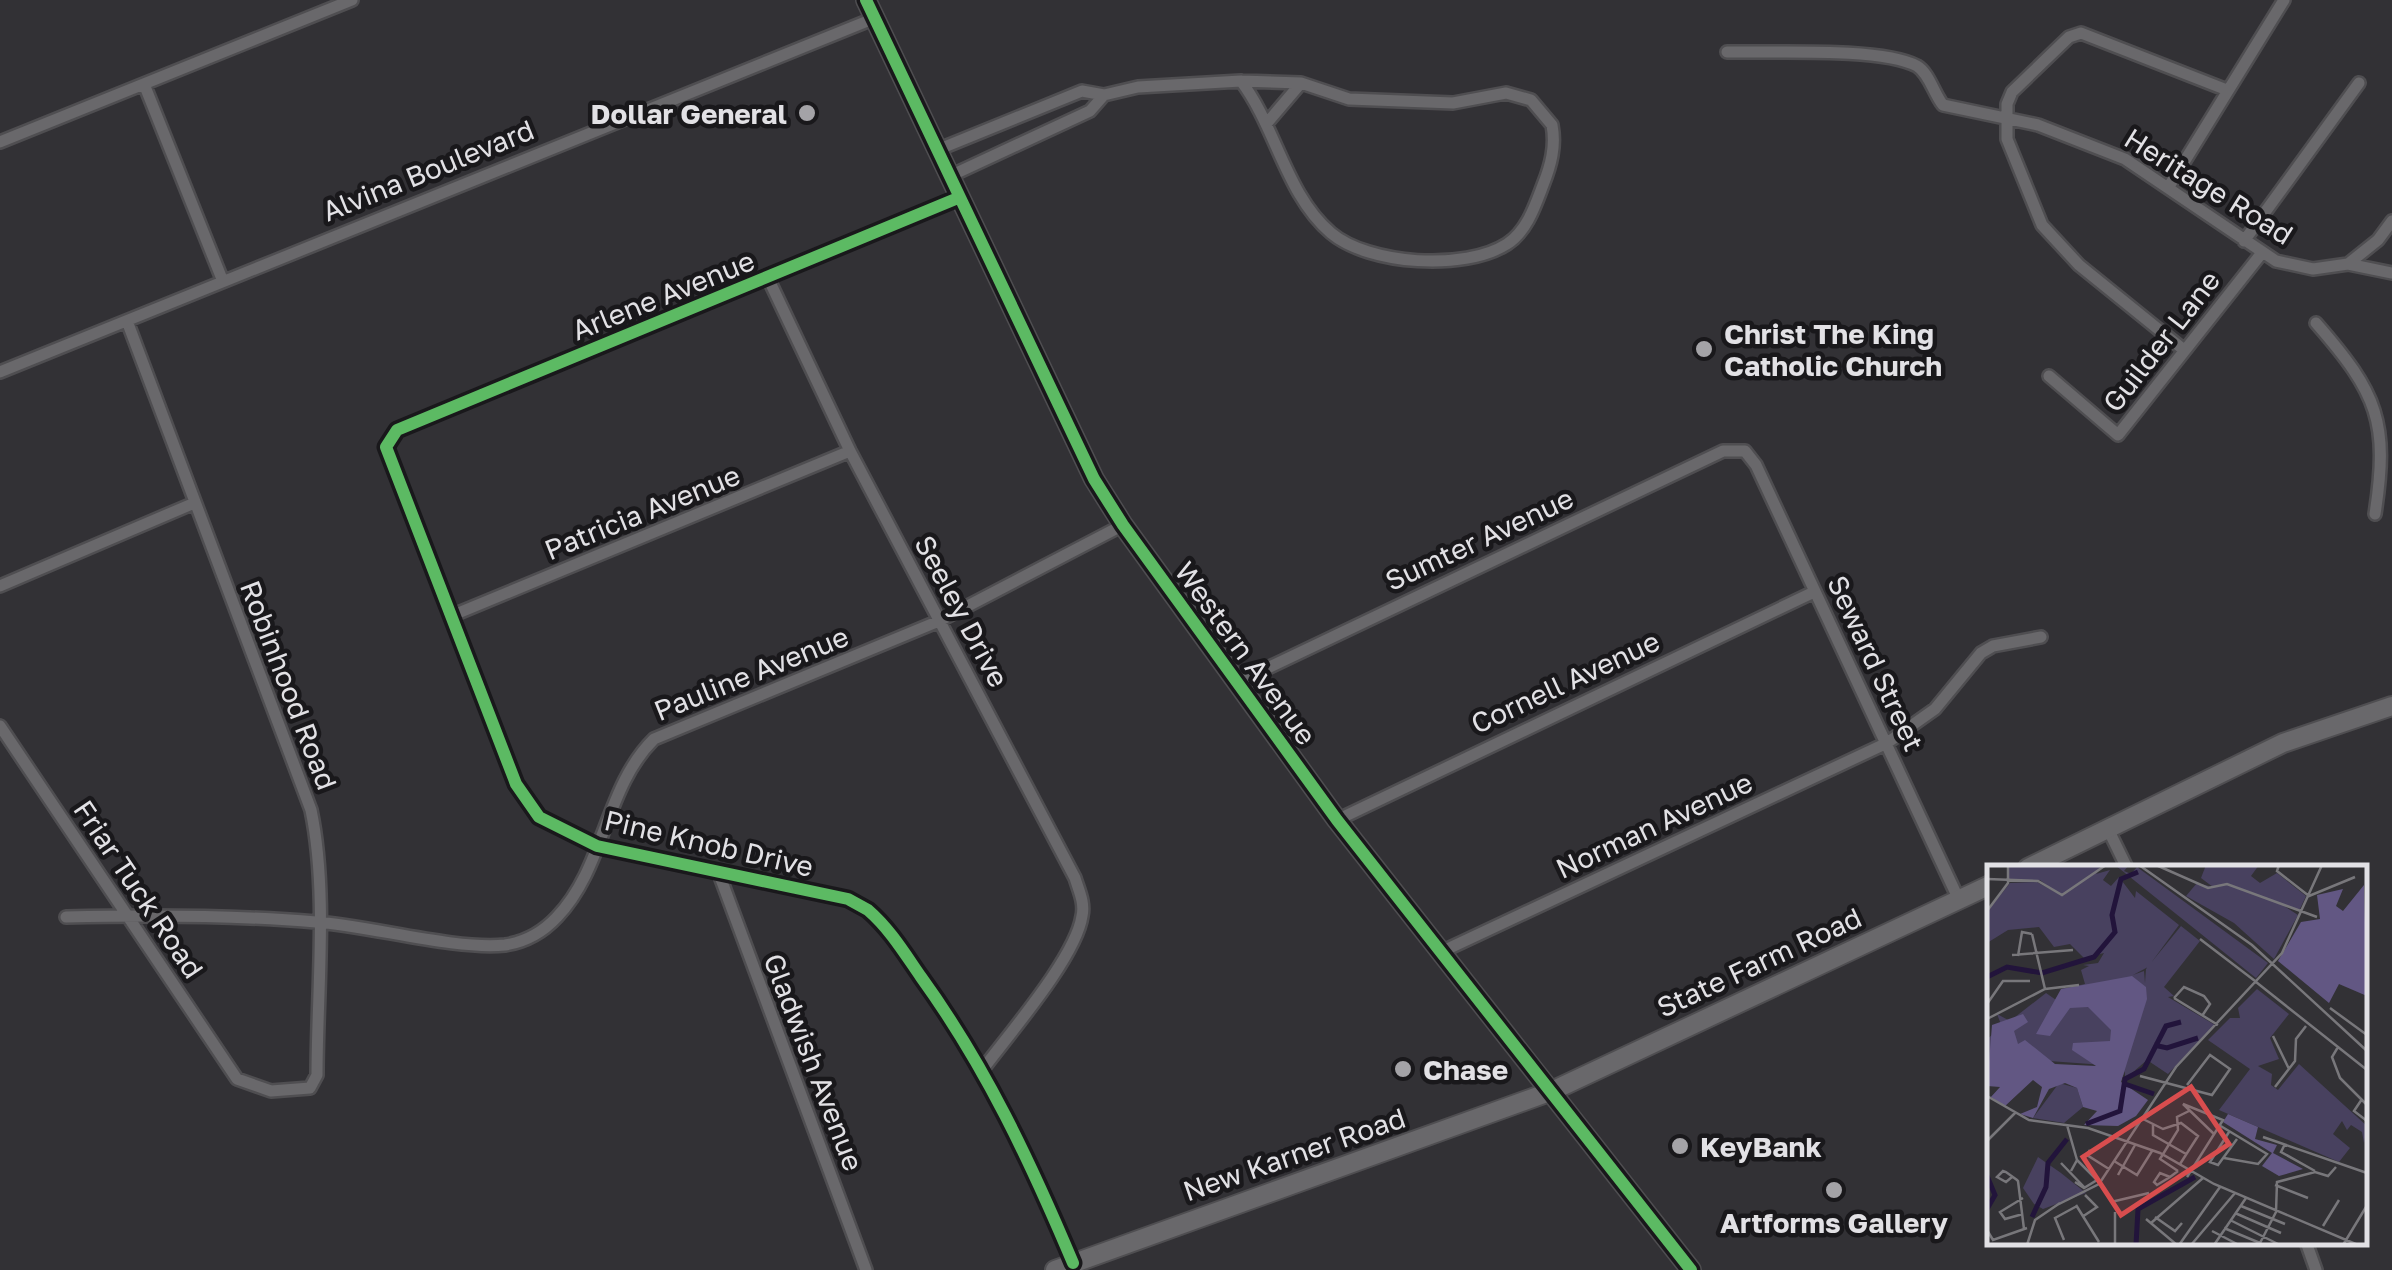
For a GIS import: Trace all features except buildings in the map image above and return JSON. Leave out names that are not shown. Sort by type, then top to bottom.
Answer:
[{"type":"main road","name":"Western Avenue","points":[[866,0],[1094,480],[1123,525],[1338,820],[1691,1270]]},
{"type":"main road","points":[[2034,865],[2283,743],[2392,706]]},
{"type":"main road","name":"State Farm Road","points":[[1552,1092],[1987,887]]},
{"type":"main road","name":"New Karner Road","points":[[1054,1270],[1552,1092]]},
{"type":"street","points":[[0,142],[352,0]]},
{"type":"street","points":[[2168,188],[2284,0]]},
{"type":"street","name":"Alvina Boulevard","points":[[0,372],[874,18]]},
{"type":"street","points":[[2184,350],[2053,240],[2042,224],[2007,139],[2006,117],[2012,92],[2069,37],[2080,33],[2227,90]]},
{"type":"street","name":"Heritage Road","points":[[1727,52],[1893,59],[1919,67],[1936,97],[1953,110],[2006,117],[2126,159],[2261,254],[2288,266],[2314,269],[2348,264],[2392,273]]},
{"type":"street","points":[[937,150],[1082,90],[1104,95],[1157,85],[1242,81],[1301,83],[1349,98],[1452,103],[1506,93],[1531,100],[1544,112],[1554,137],[1549,169],[1524,228],[1508,244],[1468,258],[1366,253],[1334,235],[1310,210],[1242,81]]},
{"type":"street","points":[[1267,123],[1301,83]]},
{"type":"street","points":[[2244,241],[2359,83]]},
{"type":"street","points":[[144,84],[222,279]]},
{"type":"street","points":[[950,176],[1090,111],[1104,95]]},
{"type":"street","name":"Arlene Avenue","points":[[388,441],[397,430],[770,280],[958,198]]},
{"type":"street","points":[[2348,264],[2378,240],[2392,221]]},
{"type":"street","name":"Guilder Lane","points":[[2049,376],[2118,434],[2261,254]]},
{"type":"street","name":"Seeley Drive","points":[[770,280],[850,451],[1075,878],[1083,914],[1059,964],[984,1069]]},
{"type":"street","name":"Robinhood Road","points":[[126,321],[192,504],[307,797],[317,839],[314,1083]]},
{"type":"street","points":[[2316,324],[2341,352],[2386,417],[2376,514]]},
{"type":"street","name":"Pine Knob Drive","points":[[388,441],[388,455],[529,807],[551,825],[597,846],[848,899],[868,910],[910,962],[984,1069],[1007,1111],[1073,1263]]},
{"type":"street","name":"Patricia Avenue","points":[[452,616],[850,451]]},
{"type":"street","name":"Sumter Avenue","points":[[1236,682],[1723,451],[1745,452]]},
{"type":"street","name":"Seward Street","points":[[1745,452],[1756,465],[1959,900]]},
{"type":"street","points":[[0,586],[192,504]]},
{"type":"street","name":"Pauline Avenue","points":[[66,916],[318,922],[484,944],[524,941],[560,914],[597,846],[636,756],[654,738],[939,621],[1123,525]]},
{"type":"street","name":"Cornell Avenue","points":[[1338,820],[1814,592]]},
{"type":"street","name":"Norman Avenue","points":[[1441,952],[1887,744],[1935,709],[1981,653],[1993,646],[2040,638]]},
{"type":"street","name":"Friar Tuck Road","points":[[0,726],[237,1079],[271,1091],[306,1090],[314,1083]]},
{"type":"street","points":[[2108,829],[2126,865]]},
{"type":"street","name":"Gladwish Avenue","points":[[718,871],[866,1270]]},
{"type":"street","points":[[2307,1245],[2316,1270]]},
{"type":"cycle path","points":[[866,0],[1094,479],[1123,525],[1337,820],[1691,1270]]},
{"type":"cycle path","points":[[958,198],[397,430],[386,447],[516,784],[539,817],[597,846],[848,899],[868,910],[897,942],[966,1045],[1023,1151],[1073,1263]]},
{"type":"place","name":"Dollar General","points":[[807,113]]},
{"type":"place","name":"Christ The King Catholic Church","points":[[1704,349]]},
{"type":"place","name":"Chase","points":[[1403,1069]]},
{"type":"place","name":"KeyBank","points":[[1680,1146]]},
{"type":"place","name":"Artforms Gallery","points":[[1834,1190]]}]
